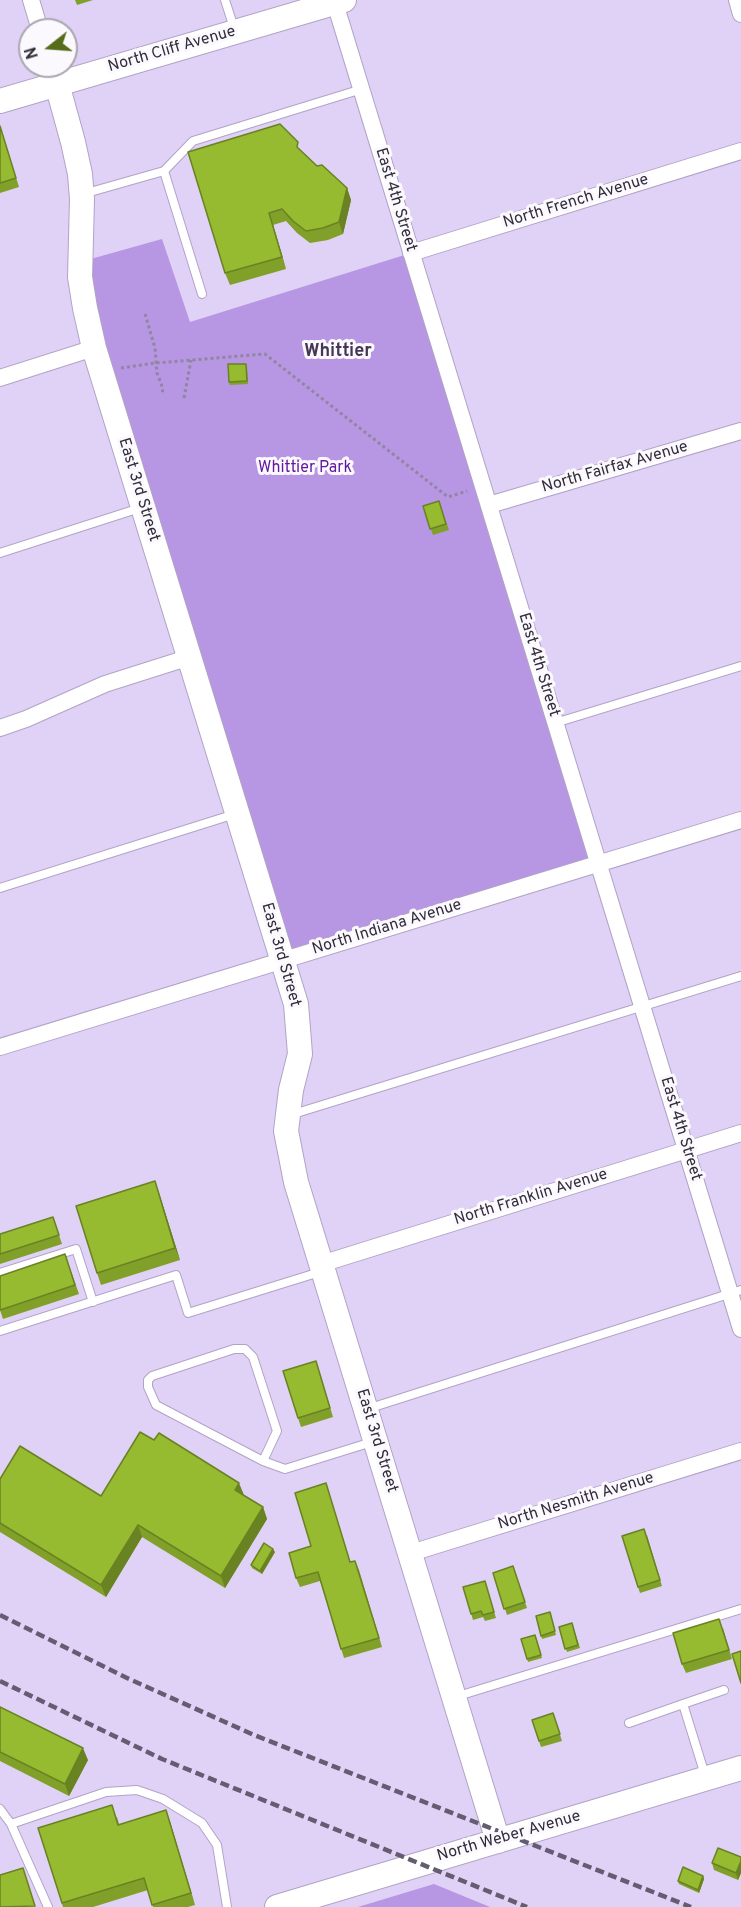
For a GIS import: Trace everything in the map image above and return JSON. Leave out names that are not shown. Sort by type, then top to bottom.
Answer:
[{"type":"street","points":[[31,0],[36,18]]},
{"type":"street","name":"North Cliff Avenue","points":[[78,69],[235,32],[338,1]]},
{"type":"street","name":"East 4th Street","points":[[338,1],[411,253],[598,864],[686,1150],[735,1292],[741,1329]]},
{"type":"street","name":"North Cliff Avenue","points":[[0,101],[48,78]]},
{"type":"street","name":"East 3rd Street","points":[[55,78],[75,150],[81,194],[80,277],[94,348],[296,1005],[300,1040],[298,1068],[291,1090],[287,1116],[288,1148],[293,1171],[498,1841]]},
{"type":"street","name":"North French Avenue","points":[[411,253],[741,151]]},
{"type":"street","points":[[0,378],[94,348]]},
{"type":"street","name":"North Fairfax Avenue","points":[[489,505],[741,431]]},
{"type":"street","points":[[0,728],[105,684],[190,657]]},
{"type":"street","name":"North Indiana Avenue","points":[[0,1047],[741,820]]},
{"type":"street","name":"North Franklin Avenue","points":[[322,1267],[741,1133]]},
{"type":"street","name":"North Nesmith Avenue","points":[[411,1553],[741,1451]]},
{"type":"street","name":"North Weber Avenue","points":[[277,1907],[741,1768]]},
{"type":"lane","points":[[225,0],[235,32]]},
{"type":"lane","points":[[81,194],[164,171],[193,141],[362,89]]},
{"type":"lane","points":[[164,171],[202,294]]},
{"type":"lane","points":[[0,553],[144,507]]},
{"type":"lane","points":[[555,723],[741,666]]},
{"type":"lane","points":[[0,888],[238,813]]},
{"type":"lane","points":[[287,1116],[741,975]]},
{"type":"lane","points":[[0,1273],[76,1249],[93,1302]]},
{"type":"lane","points":[[0,1331],[176,1275],[188,1313],[322,1267]]},
{"type":"lane","points":[[366,1409],[735,1292]]},
{"type":"lane","points":[[263,1461],[277,1431],[253,1357],[245,1349],[224,1352],[152,1376],[148,1380],[148,1387],[156,1405],[263,1461],[285,1469],[376,1441]]},
{"type":"lane","points":[[454,1697],[741,1609]]},
{"type":"lane","points":[[629,1723],[724,1690]]},
{"type":"lane","points":[[683,1704],[706,1778]]},
{"type":"lane","points":[[10,1824],[106,1792],[137,1790],[163,1799],[202,1823],[217,1845],[227,1907]]},
{"type":"lane","points":[[0,1809],[10,1824],[48,1907]]},
{"type":"path","points":[[145,314],[155,348],[155,363],[163,389],[162,394]]},
{"type":"path","points":[[102,374],[155,363],[265,354],[448,496],[483,487]]},
{"type":"path","points":[[184,398],[191,360]]},
{"type":"green space","name":"Whittier Park","points":[[162,239],[190,322],[411,253],[599,864],[283,960],[80,262]]},
{"type":"green space","points":[[434,1884],[490,1907],[358,1907]]},
{"type":"building","points":[[280,124],[298,142],[297,147],[317,166],[322,165],[347,188],[339,222],[306,231],[282,209],[269,213],[282,257],[225,273],[188,152]]},
{"type":"building","points":[[0,126],[16,178],[0,183]]},
{"type":"building","points":[[228,364],[246,364],[247,381],[229,382]]},
{"type":"building","points":[[439,501],[446,524],[430,529],[423,506]]},
{"type":"building","points":[[155,1181],[175,1248],[97,1273],[76,1206]]},
{"type":"building","points":[[53,1217],[59,1235],[0,1254],[0,1234]]},
{"type":"building","points":[[65,1254],[75,1285],[0,1310],[0,1276]]},
{"type":"building","points":[[316,1361],[330,1408],[298,1418],[283,1371]]},
{"type":"building","points":[[140,1432],[154,1440],[159,1433],[239,1483],[235,1490],[263,1507],[221,1576],[138,1525],[101,1585],[0,1523],[0,1479],[20,1446],[101,1496]]},
{"type":"building","points":[[326,1483],[350,1562],[355,1561],[379,1638],[341,1649],[318,1572],[296,1578],[289,1553],[311,1546],[295,1493]]},
{"type":"building","points":[[644,1529],[660,1580],[638,1587],[622,1536]]},
{"type":"building","points":[[264,1543],[273,1549],[260,1571],[251,1565]]},
{"type":"building","points":[[513,1566],[525,1602],[504,1609],[493,1573]]},
{"type":"building","points":[[485,1581],[494,1612],[483,1615],[481,1611],[471,1614],[463,1587]]},
{"type":"building","points":[[550,1612],[555,1631],[541,1636],[536,1616]]},
{"type":"building","points":[[719,1619],[729,1650],[682,1664],[673,1633]]},
{"type":"building","points":[[572,1623],[578,1645],[565,1649],[559,1627]]},
{"type":"building","points":[[535,1635],[541,1655],[527,1659],[521,1639]]},
{"type":"building","points":[[741,1651],[741,1683],[732,1654]]},
{"type":"building","points":[[0,1707],[83,1748],[65,1784],[0,1752]]},
{"type":"building","points":[[553,1713],[560,1734],[539,1741],[532,1720]]},
{"type":"building","points":[[112,1805],[118,1825],[166,1810],[191,1893],[152,1905],[144,1878],[62,1903],[38,1828]]},
{"type":"building","points":[[718,1848],[741,1857],[736,1873],[712,1863]]},
{"type":"building","points":[[683,1867],[703,1876],[698,1890],[678,1881]]},
{"type":"building","points":[[23,1868],[35,1906],[0,1907],[0,1875]]},
{"type":"railway","points":[[0,1615],[127,1678],[254,1735],[691,1907]]},
{"type":"railway","points":[[0,1681],[162,1759],[527,1907]]},
{"type":"district","name":"Whittier","points":[[338,352]]}]
